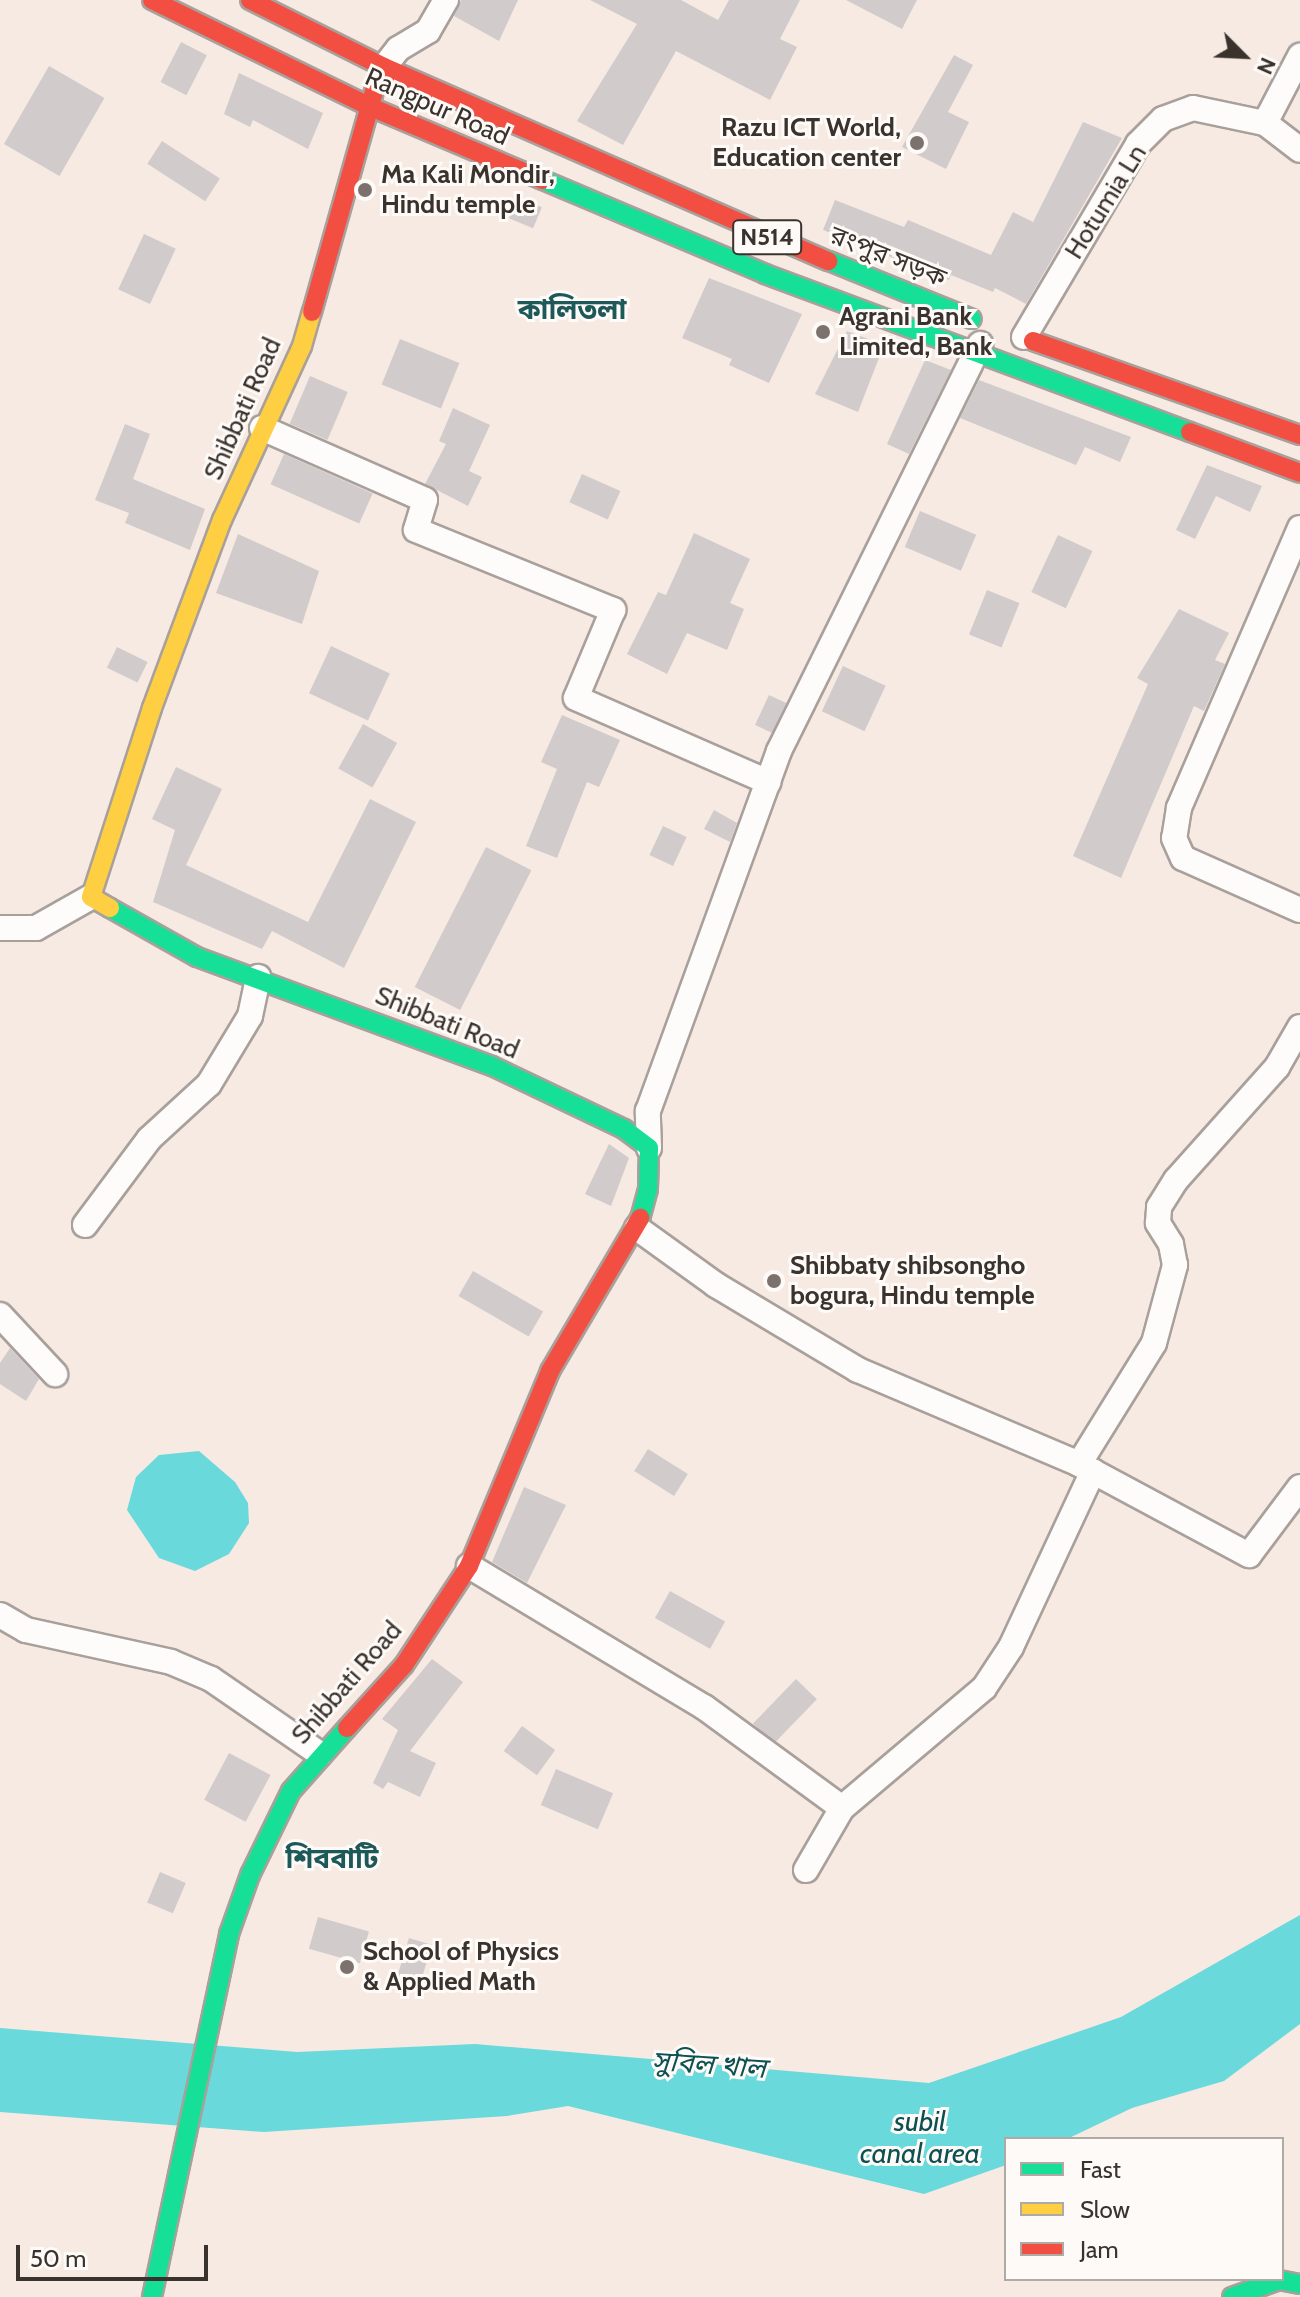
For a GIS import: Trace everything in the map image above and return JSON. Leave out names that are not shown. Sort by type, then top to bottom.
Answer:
[{"type":"main road","name":"Rangpur Road","points":[[152,0],[366,105],[765,274],[977,352]]},
{"type":"main road","name":"রংপুর সড়ক","points":[[250,0],[384,67],[734,223],[995,327],[1300,435]]},
{"type":"main road","name":"Shibbati Road","points":[[152,2297],[229,1934],[250,1875],[291,1791],[320,1754],[404,1665],[469,1566],[550,1371],[637,1228],[648,1189],[649,1148],[624,1129],[492,1066],[197,957],[91,897],[152,708],[262,428],[302,346],[366,105],[384,67]]},
{"type":"main road","name":"N514","points":[[977,352],[1300,473]]},
{"type":"main road","points":[[1232,2297],[1276,2281]]},
{"type":"street","points":[[384,67],[398,49],[428,31],[446,0]]},
{"type":"street","points":[[1300,56],[1265,123],[1300,150]]},
{"type":"street","name":"Hotumia Ln","points":[[1024,337],[1138,144],[1163,119],[1193,108],[1265,123]]},
{"type":"street","points":[[649,1148],[648,1111],[768,782],[851,600],[977,352],[995,327]]},
{"type":"street","points":[[262,428],[425,500],[416,530],[613,610],[576,698],[768,782]]},
{"type":"street","points":[[1300,528],[1179,808],[1174,838],[1183,858],[1300,910]]},
{"type":"street","points":[[0,928],[36,928],[91,897]]},
{"type":"street","points":[[85,1225],[149,1139],[209,1084],[250,1016],[258,977]]},
{"type":"street","points":[[806,1870],[842,1808],[984,1688],[1011,1647],[1086,1467],[1154,1343],[1175,1265],[1171,1244],[1158,1223],[1159,1207],[1277,1067],[1300,1027]]},
{"type":"street","points":[[637,1228],[716,1285],[858,1370],[1086,1467],[1249,1555],[1300,1487]]},
{"type":"street","points":[[0,1315],[55,1374]]},
{"type":"street","points":[[469,1566],[704,1707],[842,1808]]},
{"type":"street","points":[[0,1615],[26,1630],[171,1662],[211,1679],[320,1754]]},
{"type":"water","points":[[199,1451],[235,1482],[248,1503],[249,1523],[229,1554],[195,1571],[159,1558],[127,1510],[136,1477],[159,1455]]},
{"type":"water","name":"subil canal area","points":[[1300,1915],[1300,2024],[1224,2081],[1132,2108],[1071,2137],[1004,2137],[1004,2166],[924,2194],[568,2106],[507,2116],[264,2132],[0,2112],[0,2028],[297,2052],[475,2044],[929,2083],[1121,2017]]},
{"type":"building","points":[[461,0],[518,0],[499,41],[454,16]]},
{"type":"building","points":[[590,0],[681,0],[718,20],[729,0],[800,0],[780,39],[797,47],[770,100],[676,51],[623,145],[577,121],[637,24]]},
{"type":"building","points":[[846,0],[917,0],[902,29]]},
{"type":"building","points":[[181,42],[207,55],[186,95],[161,82]]},
{"type":"building","points":[[954,55],[973,65],[948,112],[969,122],[946,169],[902,147]]},
{"type":"building","points":[[49,66],[104,98],[59,176],[4,144]]},
{"type":"building","points":[[239,73],[323,113],[308,149],[253,120],[250,127],[224,114]]},
{"type":"building","points":[[1083,122],[1122,138],[1026,304],[995,288],[993,292],[951,275],[949,280],[823,230],[835,200],[904,227],[908,220],[991,255],[1013,212],[1033,222]]},
{"type":"building","points":[[162,141],[220,179],[205,201],[147,164]]},
{"type":"building","points":[[518,197],[542,207],[533,228],[509,218]]},
{"type":"building","points":[[144,234],[176,249],[150,304],[118,289]]},
{"type":"building","points":[[709,278],[802,314],[769,383],[729,365],[732,359],[682,338]]},
{"type":"building","points":[[847,331],[884,345],[858,412],[815,394]]},
{"type":"building","points":[[400,339],[459,363],[441,408],[382,384]]},
{"type":"building","points":[[925,360],[951,370],[909,454],[887,444]]},
{"type":"building","points":[[310,376],[348,392],[327,440],[290,424]]},
{"type":"building","points":[[979,380],[1131,437],[1120,462],[1085,447],[1076,465],[960,418]]},
{"type":"building","points":[[453,408],[490,425],[469,471],[482,477],[468,506],[425,484],[446,444],[439,441]]},
{"type":"building","points":[[125,424],[150,434],[133,479],[205,509],[190,550],[125,523],[129,513],[95,500]]},
{"type":"building","points":[[284,454],[373,493],[359,524],[271,484]]},
{"type":"building","points":[[1207,465],[1262,486],[1250,512],[1216,496],[1195,539],[1176,530]]},
{"type":"building","points":[[582,474],[620,491],[608,519],[569,502]]},
{"type":"building","points":[[920,511],[976,535],[961,571],[905,547]]},
{"type":"building","points":[[694,533],[750,559],[730,603],[744,609],[727,650],[687,633],[667,674],[627,654],[658,592],[666,595]]},
{"type":"building","points":[[238,534],[319,571],[302,624],[216,593]]},
{"type":"building","points":[[1058,535],[1092,551],[1066,608],[1031,592]]},
{"type":"building","points":[[987,590],[1019,603],[1001,648],[969,635]]},
{"type":"building","points":[[1179,609],[1229,633],[1215,660],[1225,664],[1204,711],[1194,706],[1121,878],[1073,856],[1148,684],[1137,678]]},
{"type":"building","points":[[331,646],[390,673],[368,721],[309,693]]},
{"type":"building","points":[[117,647],[148,662],[137,683],[107,668]]},
{"type":"building","points":[[843,666],[886,686],[864,731],[822,711]]},
{"type":"building","points":[[769,695],[786,703],[772,733],[755,725]]},
{"type":"building","points":[[562,715],[620,740],[599,787],[587,782],[557,858],[526,846],[557,769],[541,762]]},
{"type":"building","points":[[363,724],[397,743],[372,788],[338,769]]},
{"type":"building","points":[[176,767],[222,789],[186,865],[308,922],[370,799],[416,822],[344,968],[272,931],[262,949],[153,902],[175,830],[152,819]]},
{"type":"building","points":[[714,810],[737,823],[730,842],[704,829]]},
{"type":"building","points":[[663,826],[687,837],[673,866],[649,855]]},
{"type":"building","points":[[486,847],[531,870],[460,1010],[415,987]]},
{"type":"building","points":[[609,1144],[629,1158],[611,1206],[585,1194]]},
{"type":"building","points":[[473,1271],[543,1312],[529,1337],[458,1296]]},
{"type":"building","points":[[10,1348],[39,1379],[26,1401],[0,1384],[0,1363]]},
{"type":"building","points":[[648,1449],[688,1474],[674,1496],[634,1471]]},
{"type":"building","points":[[524,1487],[566,1505],[527,1583],[492,1562]]},
{"type":"building","points":[[670,1591],[725,1622],[710,1649],[655,1618]]},
{"type":"building","points":[[432,1659],[463,1682],[410,1751],[436,1763],[420,1797],[388,1782],[383,1789],[373,1783],[398,1730],[382,1719]]},
{"type":"building","points":[[796,1679],[817,1699],[774,1744],[753,1724]]},
{"type":"building","points":[[522,1726],[555,1750],[537,1775],[504,1751]]},
{"type":"building","points":[[229,1753],[270,1775],[246,1822],[204,1800]]},
{"type":"building","points":[[556,1769],[613,1793],[598,1829],[541,1805]]},
{"type":"building","points":[[160,1872],[186,1883],[173,1913],[147,1902]]},
{"type":"building","points":[[318,1917],[369,1932],[360,1963],[309,1949]]},
{"type":"building","points":[[409,1938],[432,1945],[420,1983],[397,1976]]},
{"type":"traffic: fast","points":[[543,180],[765,274],[1190,432]]},
{"type":"traffic: fast","points":[[829,261],[972,319]]},
{"type":"traffic: fast","points":[[110,908],[197,957],[492,1066],[624,1129],[649,1148],[648,1189],[640,1218]]},
{"type":"traffic: fast","points":[[152,2297],[229,1934],[250,1875],[291,1791],[347,1728]]},
{"type":"traffic: fast","points":[[1232,2297],[1276,2281]]},
{"type":"traffic: fast","points":[[1284,2281],[1300,2284]]},
{"type":"traffic: slow","points":[[110,908],[91,897],[152,708],[222,520],[302,346],[312,312]]},
{"type":"traffic: jam","points":[[152,0],[366,105],[543,180]]},
{"type":"traffic: jam","points":[[250,0],[384,67],[829,261]]},
{"type":"traffic: jam","points":[[312,312],[376,85]]},
{"type":"traffic: jam","points":[[1033,341],[1300,435]]},
{"type":"traffic: jam","points":[[1190,432],[1300,473]]},
{"type":"traffic: jam","points":[[347,1728],[404,1665],[469,1566],[550,1371],[640,1218]]},
{"type":"place","name":"Razu ICT World, Education center","points":[[917,143]]},
{"type":"place","name":"Ma Kali Mondir, Hindu temple","points":[[365,190]]},
{"type":"place","name":"Agrani Bank Limited, Bank","points":[[823,332]]},
{"type":"place","name":"Shibbaty shibsongho bogura, Hindu temple","points":[[774,1281]]},
{"type":"place","name":"School of Physics & Applied Math","points":[[347,1967]]},
{"type":"district","name":"কালিতলা","points":[[572,309]]},
{"type":"district","name":"শিববাটি","points":[[332,1858]]},
{"type":"water label","name":"সুবিল খাল","points":[[709,2064]]}]
